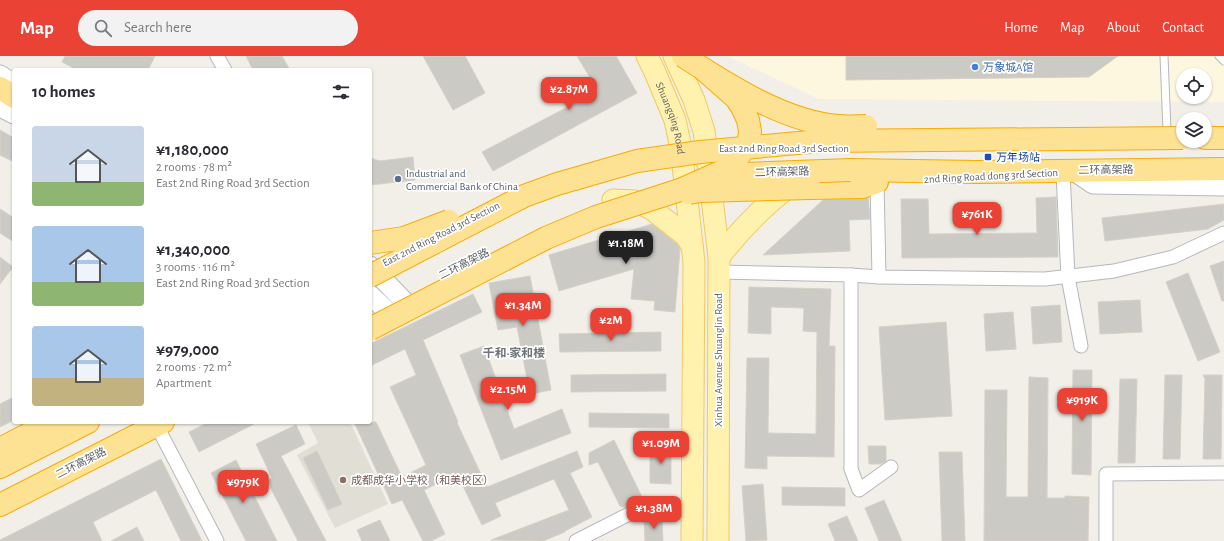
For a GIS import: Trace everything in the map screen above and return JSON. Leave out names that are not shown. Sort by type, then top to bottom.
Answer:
[{"type":"highway","points":[[683,56],[696,62],[764,104],[813,122],[838,126],[1060,127],[1176,135]]},
{"type":"highway","points":[[372,328],[546,238],[596,217],[660,197],[698,183],[734,164],[749,141],[750,131],[742,107],[729,90],[696,62]]},
{"type":"highway","points":[[0,88],[12,96]]},
{"type":"highway","points":[[372,243],[404,238],[476,210],[638,161],[700,152],[820,141],[1176,135]]},
{"type":"highway","points":[[1212,138],[1224,138]]},
{"type":"highway","name":"二环高架路","points":[[378,312],[536,226],[608,197],[673,180],[730,174],[850,170],[977,172],[1224,169]]},
{"type":"highway","points":[[660,197],[700,191],[804,184],[863,187],[877,182]]},
{"type":"highway","points":[[372,271],[524,196]]},
{"type":"highway","points":[[0,449],[48,424]]},
{"type":"highway","points":[[0,467],[84,424]]},
{"type":"highway","name":"二环高架路","points":[[0,505],[164,424]]},
{"type":"main road","name":"Shuangqing Road","points":[[647,56],[675,120],[681,148],[685,184]]},
{"type":"main road","points":[[674,56],[694,100],[704,131],[710,180]]},
{"type":"main road","points":[[696,62],[730,92],[749,103],[787,123],[848,148]]},
{"type":"main road","points":[[0,76],[12,83]]},
{"type":"main road","points":[[0,107],[12,113]]},
{"type":"main road","points":[[1085,142],[1143,131],[1176,135]]},
{"type":"main road","points":[[1212,131],[1224,131]]},
{"type":"main road","name":"East 2nd Ring Road 3rd Section","points":[[372,270],[536,185],[646,153],[681,148],[753,150],[802,147],[848,148],[1085,142],[1224,143]]},
{"type":"main road","points":[[1070,173],[1092,184],[1224,186]]},
{"type":"main road","name":"2nd Ring Road dong 3rd Section","points":[[877,182],[1070,173],[1224,175]]},
{"type":"main road","points":[[372,299],[378,312],[405,302],[545,227],[613,200],[710,180],[804,184]]},
{"type":"main road","name":"Xinhua Avenue Shuanglin Road","points":[[710,180],[719,265],[718,541]]},
{"type":"main road","points":[[685,184],[694,262],[692,541]]},
{"type":"main road","points":[[719,265],[752,219],[777,195],[804,184]]},
{"type":"main road","points":[[613,200],[636,201],[653,210],[686,236],[692,246]]},
{"type":"main road","points":[[372,272],[405,302]]},
{"type":"main road","points":[[0,464],[76,424]]},
{"type":"main road","points":[[0,510],[164,424]]},
{"type":"street","points":[[217,56],[224,68]]},
{"type":"street","points":[[1070,173],[1068,277],[1081,346]]},
{"type":"street","points":[[877,182],[878,277]]},
{"type":"street","points":[[719,265],[878,277],[1045,279],[1114,271],[1173,257],[1224,233]]},
{"type":"street","points":[[851,275],[851,469],[859,490],[891,467]]},
{"type":"street","points":[[164,424],[217,541]]},
{"type":"street","points":[[1106,541],[1106,474],[1224,473]]},
{"type":"street","points":[[576,541],[631,512],[649,508],[692,508]]},
{"type":"lane","points":[[1164,56],[1176,119]]},
{"type":"lane","points":[[1219,56],[1224,61]]},
{"type":"shaded area","points":[[727,56],[1224,56],[1224,102],[1212,102],[1212,68],[1176,68],[1176,102],[819,99]]},
{"type":"shaded area","name":"成都成华小学校（和美校区）","points":[[309,424],[351,424],[388,504],[335,528],[297,455],[318,443]]},
{"type":"building","points":[[65,56],[155,56],[149,68],[73,68],[62,62]]},
{"type":"building","points":[[246,56],[282,56],[289,68],[252,68]]},
{"type":"building","points":[[423,56],[465,56],[485,93],[453,110]]},
{"type":"building","points":[[577,56],[616,56],[637,93],[493,171],[482,152],[598,91]]},
{"type":"building","name":"万象城A馆","points":[[846,56],[1118,56],[1089,77],[846,80]]},
{"type":"building","points":[[0,130],[12,137],[12,161],[0,155]]},
{"type":"building","points":[[413,157],[415,180],[372,185],[372,159],[380,161]]},
{"type":"building","points":[[1056,197],[1058,257],[902,258],[901,199],[928,199],[929,234],[1037,233],[1036,198]]},
{"type":"building","points":[[868,198],[870,219],[849,220],[850,251],[763,255],[823,200]]},
{"type":"building","points":[[1224,204],[1224,220],[1208,229],[1105,241],[1102,218]]},
{"type":"building","points":[[0,209],[12,217],[12,241],[0,233]]},
{"type":"building","points":[[652,224],[677,244],[680,249],[675,312],[654,310],[655,301],[631,299],[634,269],[559,291],[549,255]]},
{"type":"building","points":[[0,257],[12,266],[12,268],[0,284]]},
{"type":"building","points":[[1224,261],[1224,301],[1222,301],[1210,266]]},
{"type":"building","points":[[1188,273],[1220,352],[1198,361],[1166,282]]},
{"type":"building","points":[[530,276],[551,390],[530,394],[517,327],[498,330],[489,283]]},
{"type":"building","points":[[749,287],[831,289],[829,346],[835,346],[834,457],[767,456],[767,469],[745,468],[747,358],[769,358],[768,433],[816,434],[817,332],[803,331],[804,308],[771,307],[771,334],[748,333]]},
{"type":"building","points":[[473,294],[482,312],[423,340],[458,422],[457,423],[487,487],[577,451],[583,467],[570,473],[592,517],[565,532],[543,541],[491,540],[569,510],[554,479],[495,503],[501,516],[482,525],[457,474],[424,490],[445,534],[431,541],[423,541],[402,500],[392,504],[355,424],[372,424],[372,422],[376,422],[402,477],[426,465],[390,387],[416,375],[405,349],[372,365],[372,343]]},
{"type":"building","points":[[1140,300],[1142,332],[1100,334],[1098,302]]},
{"type":"building","points":[[1060,305],[1062,342],[1033,344],[1031,307]]},
{"type":"building","points":[[1013,312],[1016,349],[986,351],[984,314]]},
{"type":"building","points":[[946,322],[952,416],[885,420],[879,327]]},
{"type":"building","points":[[661,332],[661,351],[560,352],[559,334]]},
{"type":"building","points":[[484,346],[514,429],[562,409],[571,433],[501,460],[460,355]]},
{"type":"building","points":[[1073,370],[1092,370],[1091,475],[1072,474]]},
{"type":"building","points":[[666,374],[666,391],[571,392],[571,375]]},
{"type":"building","points":[[1165,375],[1182,375],[1180,459],[1163,459]]},
{"type":"building","points":[[1203,375],[1222,375],[1221,459],[1203,459],[1205,379]]},
{"type":"building","points":[[1029,377],[1048,378],[1047,498],[1065,498],[1065,496],[1089,497],[1088,541],[984,541],[985,390],[1007,390],[1006,497],[1028,497]]},
{"type":"building","points":[[1120,379],[1137,379],[1135,463],[1118,463]]},
{"type":"building","points":[[12,398],[12,421],[0,427],[0,404]]},
{"type":"building","points":[[589,413],[669,414],[669,428],[589,427]]},
{"type":"building","points":[[205,424],[254,424],[199,452],[189,432]]},
{"type":"building","points":[[296,425],[305,444],[281,456],[326,541],[298,541],[267,481],[272,478],[256,444]]},
{"type":"building","points":[[614,440],[643,499],[624,507],[620,506],[598,462],[589,465],[589,453]]},
{"type":"building","points":[[650,446],[671,446],[671,484],[650,483]]},
{"type":"building","points":[[868,446],[886,446],[886,461],[881,464],[869,464]]},
{"type":"building","points":[[317,451],[342,504],[328,510],[303,458]]},
{"type":"building","points":[[939,452],[962,452],[965,541],[942,541]]},
{"type":"building","points":[[161,459],[202,541],[181,541],[156,490],[93,522],[102,541],[0,541],[0,540]]},
{"type":"building","points":[[236,460],[277,541],[246,541],[211,473]]},
{"type":"building","points":[[763,484],[767,540],[746,541],[742,486]]},
{"type":"building","points":[[782,487],[845,488],[845,506],[782,505]]},
{"type":"building","points":[[884,500],[902,541],[879,541],[865,508]]},
{"type":"building","points":[[847,516],[858,541],[835,541],[828,524]]},
{"type":"building","points":[[662,518],[663,541],[645,541],[644,519]]},
{"type":"building","points":[[380,520],[390,541],[362,541],[357,530]]},
{"type":"building","points":[[137,527],[144,541],[111,541]]},
{"type":"place","name":"万象城A馆","points":[[975,67]]},
{"type":"place","name":"万年场站","points":[[988,157]]},
{"type":"place","name":"Industrial and Commercial Bank of China","points":[[398,179]]},
{"type":"place","name":"成都成华小学校（和美校区）","points":[[343,480]]},
{"type":"district","name":"千和·家和楼","points":[[514,353]]}]
